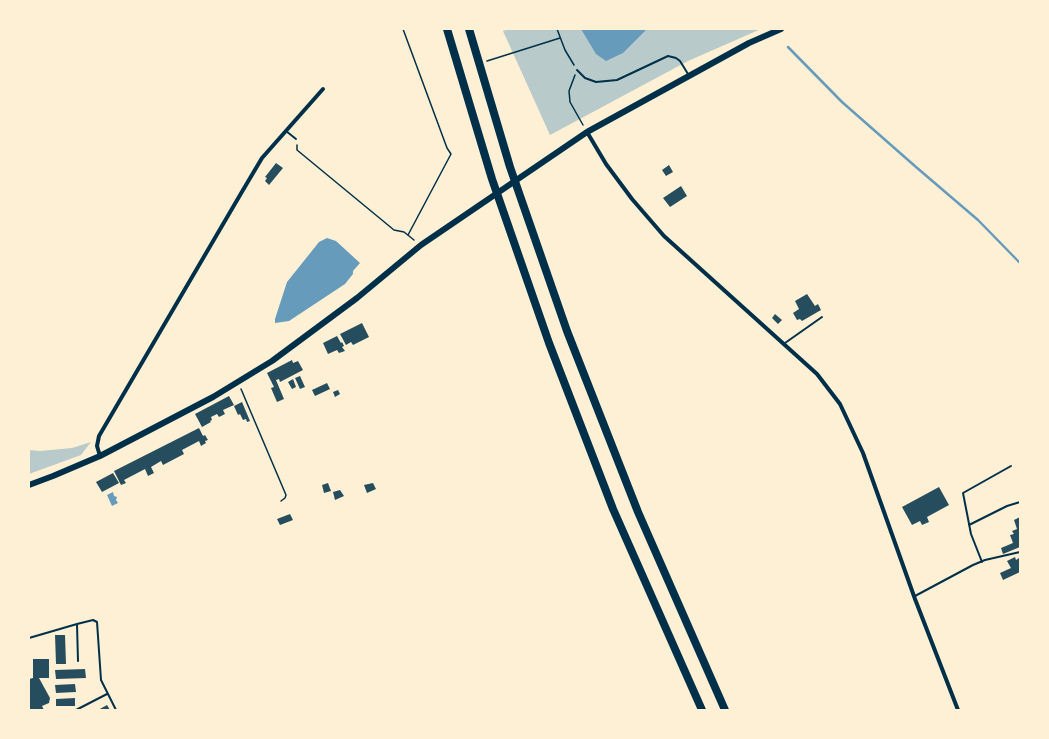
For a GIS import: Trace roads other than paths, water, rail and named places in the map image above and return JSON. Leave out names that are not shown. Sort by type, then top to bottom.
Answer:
[{"type":"highway","points":[[447,29],[492,179],[549,343],[613,509],[702,710]]},
{"type":"highway","points":[[469,29],[510,167],[567,331],[601,421],[638,512],[725,710]]},
{"type":"main road","points":[[29,485],[100,456],[191,409],[238,382],[272,361],[317,329],[421,245],[587,132],[749,43],[781,29]]},
{"type":"street","points":[[100,456],[98,446],[99,436],[262,158],[323,89]]},
{"type":"street","points":[[587,132],[606,164],[632,199],[664,236],[817,374],[840,404],[863,453],[958,710]]},
{"type":"lane","points":[[577,70],[586,78],[596,82],[617,80],[668,56],[676,58],[680,61],[689,77]]},
{"type":"lane","points":[[286,131],[296,139]]},
{"type":"lane","points":[[784,344],[822,318]]},
{"type":"lane","points":[[982,562],[971,534],[963,493],[1011,466]]},
{"type":"lane","points":[[969,525],[1007,506],[1020,502]]},
{"type":"lane","points":[[915,596],[973,565],[1020,552]]},
{"type":"lane","points":[[29,638],[93,620],[97,622],[100,673],[103,685],[116,710]]},
{"type":"lane","points":[[77,624],[78,661]]},
{"type":"lane","points":[[76,710],[108,694]]},
{"type":"water","points":[[581,29],[647,29],[623,53],[606,61],[596,54]]},
{"type":"water","points":[[327,238],[336,241],[360,263],[345,284],[289,321],[275,323],[287,282],[319,242]]},
{"type":"water","points":[[113,492],[114,496],[117,497],[116,500],[118,503],[112,506],[107,495]]},
{"type":"waterway","points":[[788,47],[842,102],[978,220],[1020,263]]}]
